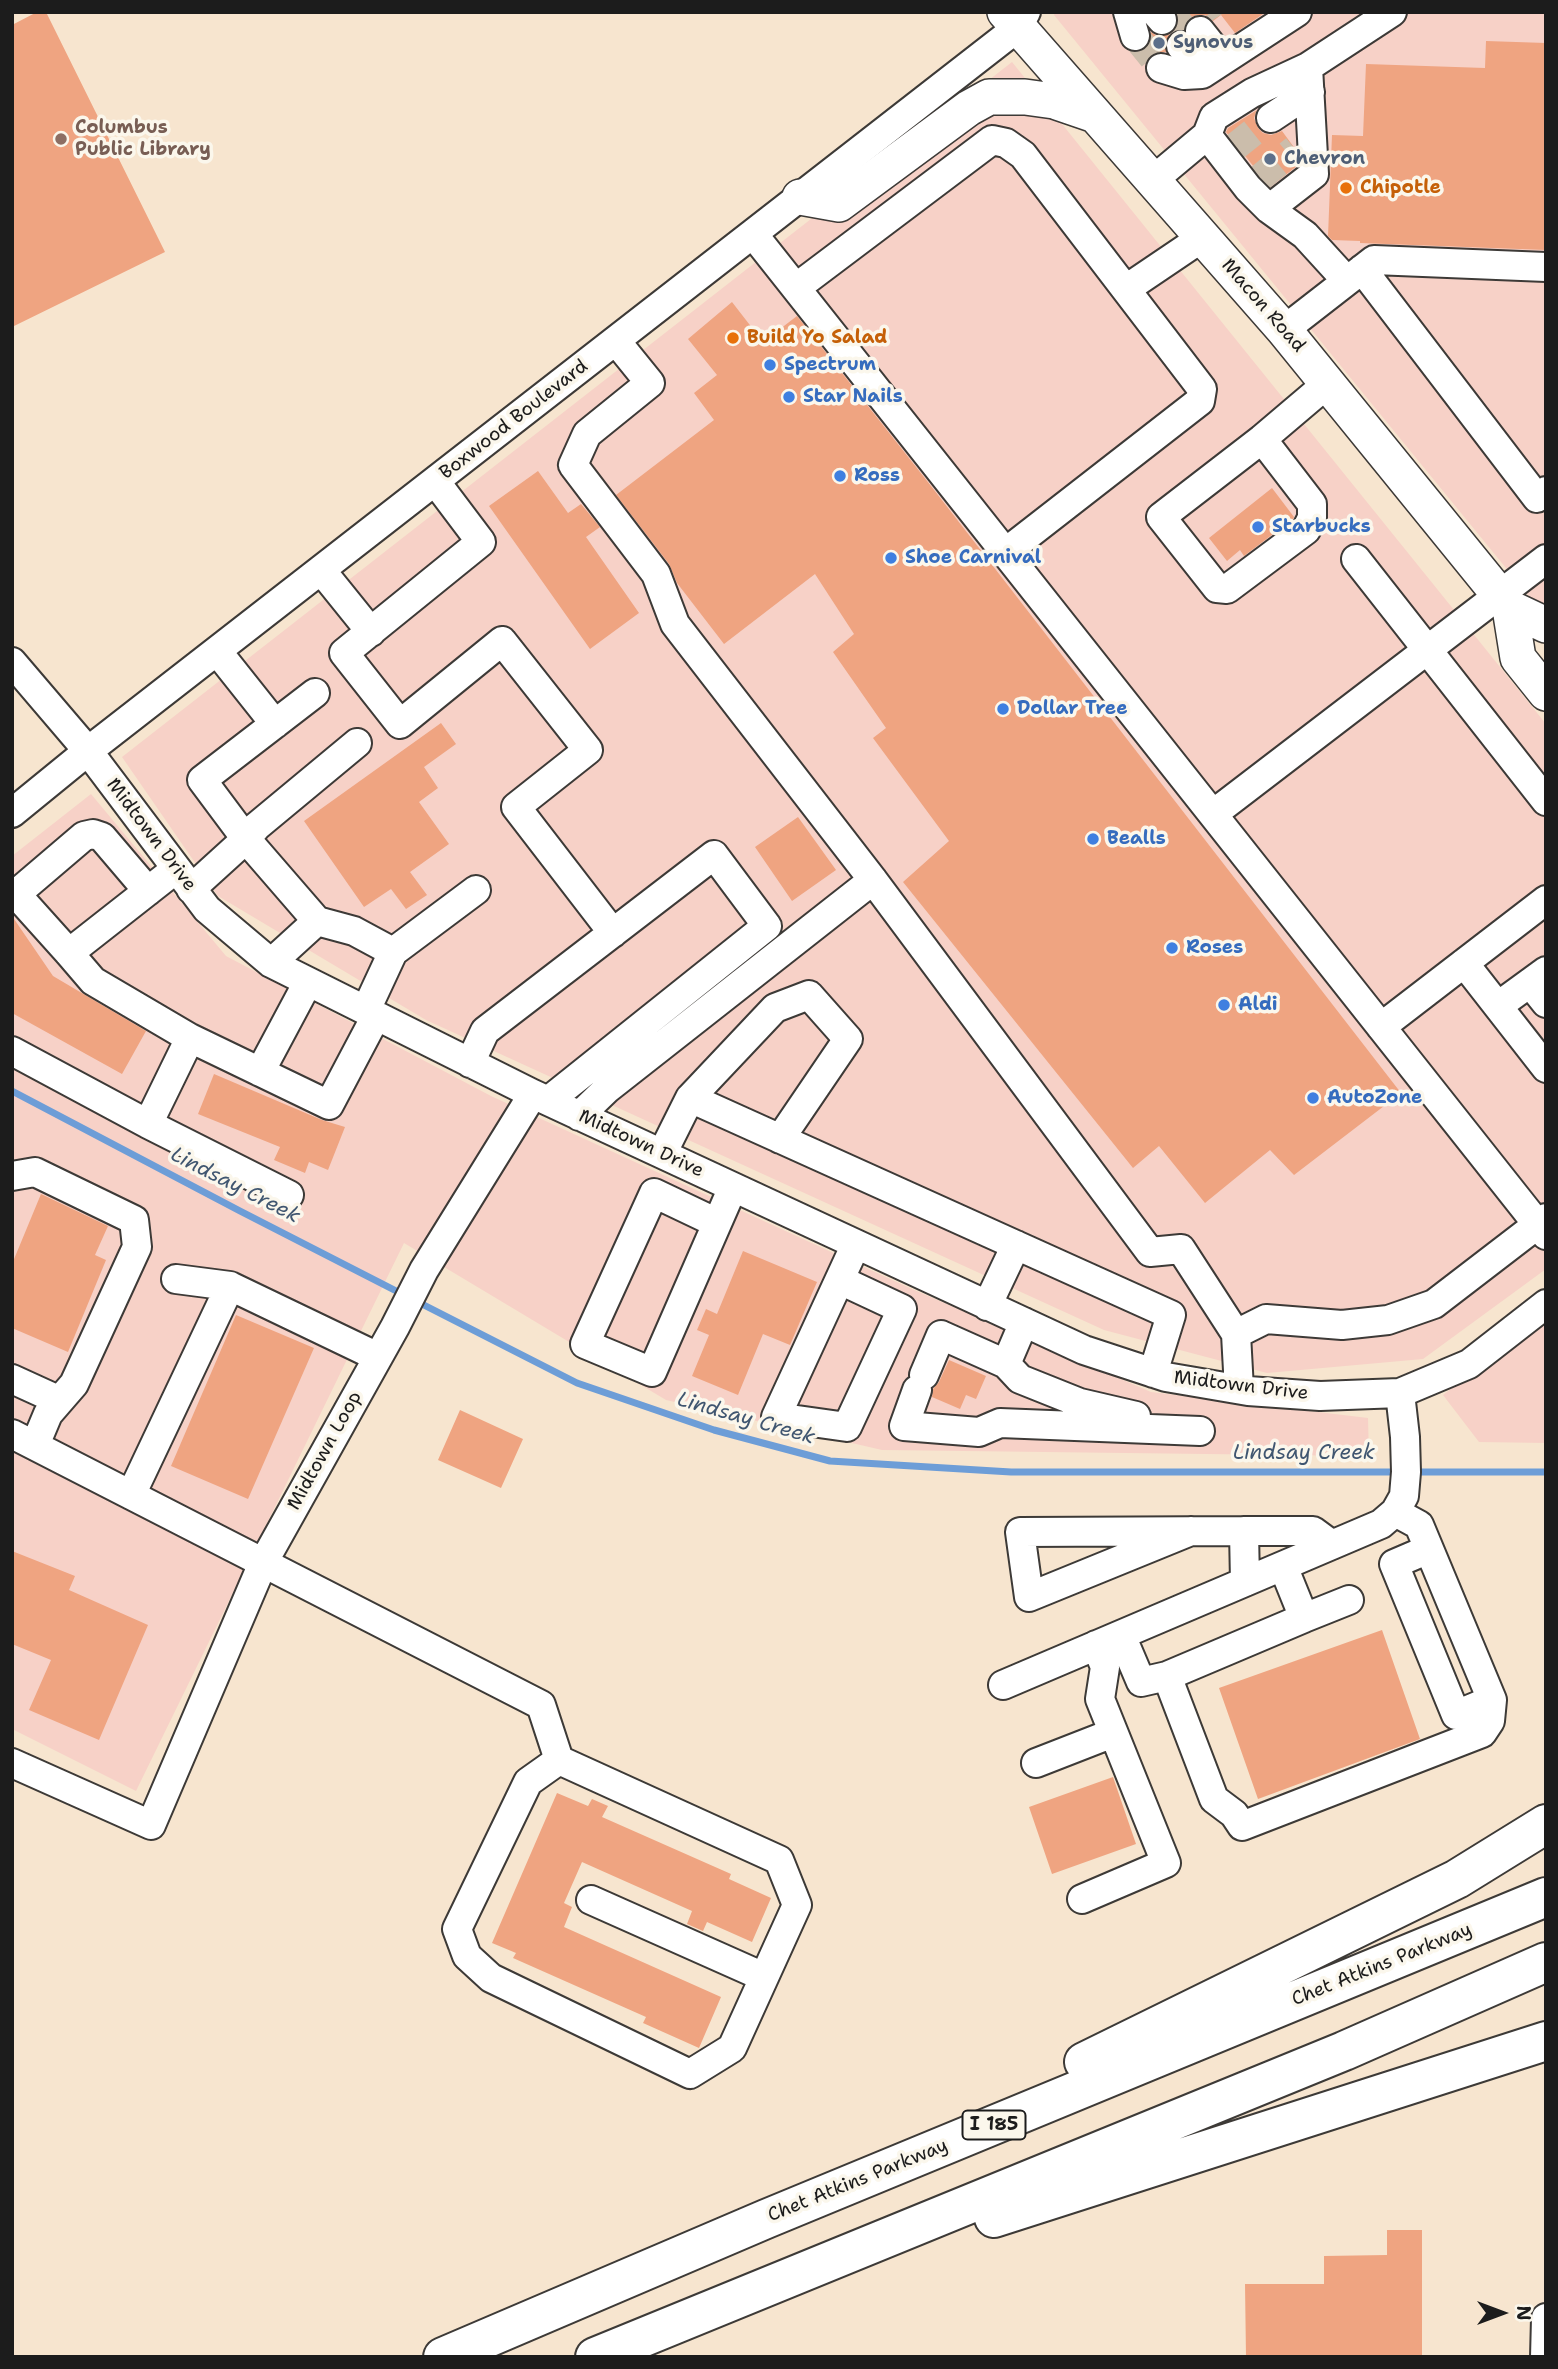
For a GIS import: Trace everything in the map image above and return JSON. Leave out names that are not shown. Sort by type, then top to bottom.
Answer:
[{"type":"highway","points":[[766,2219],[1457,1879],[1546,1824]]},
{"type":"highway","name":"Chet Atkins Parkway","points":[[443,2357],[766,2219],[1546,1897]]},
{"type":"highway","points":[[595,2357],[1344,2051],[1546,1962]]},
{"type":"highway","points":[[706,2310],[1546,2041]]},
{"type":"main road","name":"Macon Road","points":[[1016,18],[1093,114],[1284,330],[1505,602],[1546,625]]},
{"type":"main road","points":[[800,197],[839,204],[969,108],[989,97],[1025,97],[1054,101],[1093,114]]},
{"type":"main road","name":"Macon Road","points":[[1505,602],[1518,658],[1546,694]]},
{"type":"street","points":[[1194,47],[1297,12]]},
{"type":"street","points":[[1271,118],[1309,79],[1380,16]]},
{"type":"street","name":"Boxwood Boulevard","points":[[12,813],[88,751],[754,234],[1016,18]]},
{"type":"street","points":[[1269,209],[1314,174],[1304,143],[1309,79]]},
{"type":"street","points":[[1309,79],[1252,93],[1214,117],[1221,147],[1269,209],[1305,234],[1354,275],[1537,498],[1546,491]]},
{"type":"street","points":[[797,287],[992,140],[1006,143],[1023,155],[1202,389],[1200,401],[1006,552]]},
{"type":"street","points":[[1152,180],[1221,147]]},
{"type":"street","points":[[754,234],[1381,1027],[1543,1226],[1434,1304],[1388,1320],[1342,1325],[1266,1319],[1236,1334]]},
{"type":"street","points":[[1126,289],[1203,237]]},
{"type":"street","points":[[1284,330],[1374,260],[1546,267]]},
{"type":"street","points":[[616,341],[650,383],[587,434],[573,465],[656,574],[675,624],[873,880],[1150,1251],[1181,1249],[1236,1334],[1239,1389]]},
{"type":"street","points":[[1262,439],[1312,505],[1312,518],[1306,530],[1227,589],[1217,588],[1161,517],[1262,439],[1328,383]]},
{"type":"street","points":[[435,481],[481,542],[344,653],[400,724],[502,641],[588,750],[516,807],[613,933],[485,1031],[470,1063]]},
{"type":"street","points":[[1356,559],[1546,801]]},
{"type":"street","points":[[1213,814],[1429,650],[1505,602],[1546,559]]},
{"type":"street","points":[[321,570],[371,632]]},
{"type":"street","points":[[218,651],[275,724]]},
{"type":"street","name":"Midtown Drive","points":[[12,662],[88,751],[207,909],[271,963],[540,1098],[1084,1350],[1166,1377],[1239,1389],[1320,1396],[1399,1393],[1469,1364],[1546,1304]]},
{"type":"street","points":[[316,693],[202,780],[246,839],[317,921],[354,931],[394,952]]},
{"type":"street","points":[[69,953],[148,891],[183,879],[246,839],[257,826],[356,743]]},
{"type":"street","points":[[148,891],[102,837],[93,834],[84,835],[14,894],[93,981],[190,1038],[329,1105],[371,1013],[394,952],[476,890]]},
{"type":"street","name":"Midtown Loop","points":[[12,1762],[152,1825],[263,1563],[424,1270],[540,1098],[767,926],[714,855],[613,933]]},
{"type":"street","points":[[579,1116],[607,1088],[873,880]]},
{"type":"street","points":[[1381,1027],[1546,900]]},
{"type":"street","points":[[271,963],[317,921]]},
{"type":"street","points":[[1464,963],[1546,1068]]},
{"type":"street","points":[[260,1072],[308,982]]},
{"type":"street","points":[[1498,1006],[1541,986]]},
{"type":"street","points":[[662,1154],[690,1098],[775,1008],[809,995],[848,1039],[780,1139]]},
{"type":"street","points":[[148,1124],[190,1038]]},
{"type":"street","points":[[12,1051],[289,1195]]},
{"type":"street","points":[[690,1098],[1171,1315],[1153,1373]]},
{"type":"street","points":[[12,1176],[35,1172],[134,1220],[137,1247],[74,1384],[23,1440],[541,1705],[559,1760],[779,1860],[797,1905],[732,2048],[690,2074],[491,1978],[467,1956],[457,1929],[528,1782],[559,1760]]},
{"type":"street","points":[[717,1223],[654,1193],[585,1343],[652,1372],[733,1187]]},
{"type":"street","points":[[840,1280],[902,1309],[897,1321],[847,1427],[776,1417],[856,1244]]},
{"type":"street","points":[[987,1306],[1016,1245]]},
{"type":"street","points":[[176,1279],[230,1286],[378,1357]]},
{"type":"street","points":[[131,1495],[230,1286]]},
{"type":"street","points":[[1000,1423],[1024,1322]]},
{"type":"street","points":[[941,1335],[1013,1371],[1080,1403],[1200,1431],[1000,1423],[979,1432],[904,1426],[941,1335]]},
{"type":"street","points":[[12,1379],[58,1400]]},
{"type":"street","points":[[1003,1685],[1381,1524],[1395,1512],[1404,1496],[1405,1437],[1399,1393]]},
{"type":"street","points":[[1167,1676],[1214,1799],[1234,1814],[1242,1826],[1482,1733],[1490,1721],[1492,1700],[1419,1525],[1395,1512]]},
{"type":"street","points":[[1191,1531],[1029,1597],[1020,1532],[1191,1531],[1313,1531],[1332,1545]]},
{"type":"street","points":[[1244,1531],[1245,1582]]},
{"type":"street","points":[[1429,1549],[1394,1564],[1441,1677],[1457,1715],[1492,1700]]},
{"type":"street","points":[[1283,1566],[1304,1618]]},
{"type":"street","points":[[1121,1635],[1141,1682],[1167,1676],[1349,1600]]},
{"type":"street","points":[[1082,1899],[1166,1863],[1100,1699],[1105,1667],[1096,1646]]},
{"type":"street","points":[[1036,1763],[1113,1733]]},
{"type":"street","points":[[591,1900],[764,1978]]},
{"type":"street","points":[[1545,2357],[1546,2318]]},
{"type":"shaded area","points":[[1055,12],[1546,12],[1546,617],[1054,15]]},
{"type":"shaded area","points":[[1012,62],[1546,724],[1546,1269],[1423,1359],[1267,1373],[1104,1330],[426,1020],[218,896],[122,757]]},
{"type":"shaded area","points":[[91,794],[226,956],[491,1096],[912,1289],[1151,1392],[1368,1418],[1369,1456],[882,1450],[666,1400],[404,1243],[136,1791],[12,1729],[12,856]]},
{"type":"shaded area","points":[[1546,1315],[1546,1443],[1479,1442],[1443,1395]]},
{"type":"building","name":"Columbus Public Library","points":[[37,12],[46,12],[165,252],[12,327],[12,25]]},
{"type":"building","points":[[1176,12],[1266,12],[1235,33],[1221,15],[1213,21],[1205,15],[1197,15],[1189,18],[1184,30],[1174,31],[1178,25]]},
{"type":"building","points":[[1151,32],[1157,36],[1170,34],[1165,43],[1166,52],[1157,52],[1147,60],[1140,52],[1151,41]]},
{"type":"building","points":[[1486,41],[1546,43],[1546,250],[1332,240],[1328,236],[1332,135],[1363,136],[1366,64],[1485,68]]},
{"type":"building","points":[[1257,110],[1254,118],[1258,128],[1271,135],[1282,131],[1296,150],[1297,166],[1270,187],[1226,132],[1228,128]]},
{"type":"building","points":[[732,302],[763,342],[797,316],[1401,1093],[1294,1175],[1270,1150],[1205,1203],[1159,1146],[1133,1168],[903,882],[949,841],[873,738],[886,728],[833,652],[854,634],[815,574],[724,644],[677,583],[669,564],[616,495],[714,420],[694,393],[717,375],[688,339]]},
{"type":"building","points":[[538,471],[568,513],[581,504],[600,527],[586,537],[639,613],[590,649],[489,506]]},
{"type":"building","points":[[1272,488],[1293,519],[1244,556],[1240,550],[1227,561],[1209,538]]},
{"type":"building","points":[[441,723],[456,744],[424,767],[438,788],[419,802],[449,844],[410,872],[427,895],[406,909],[391,889],[364,907],[304,821]]},
{"type":"building","points":[[798,817],[836,870],[792,901],[755,847]]},
{"type":"building","points":[[12,916],[53,976],[146,1031],[122,1074],[12,1013]]},
{"type":"building","points":[[214,1074],[322,1120],[345,1127],[328,1170],[309,1162],[305,1173],[274,1160],[280,1147],[198,1114]]},
{"type":"building","points":[[41,1194],[108,1226],[95,1255],[106,1260],[68,1352],[12,1328],[12,1264]]},
{"type":"building","points":[[743,1251],[817,1282],[790,1345],[763,1334],[738,1395],[692,1376],[709,1335],[697,1330],[706,1309],[717,1314]]},
{"type":"building","points":[[236,1315],[314,1348],[248,1499],[171,1466]]},
{"type":"building","points":[[949,1360],[986,1376],[976,1399],[966,1395],[960,1409],[932,1397],[933,1389]]},
{"type":"building","points":[[460,1410],[523,1439],[501,1488],[438,1460]]},
{"type":"building","points":[[12,1551],[75,1576],[69,1590],[148,1625],[99,1740],[29,1710],[51,1660],[12,1644]]},
{"type":"building","points":[[1382,1630],[1420,1739],[1258,1799],[1219,1688]]},
{"type":"building","points":[[1113,1777],[1136,1844],[1052,1874],[1029,1807]]},
{"type":"building","points":[[557,1793],[588,1806],[592,1799],[608,1806],[602,1817],[731,1874],[729,1879],[771,1898],[752,1942],[707,1922],[703,1931],[687,1924],[692,1911],[582,1862],[564,1903],[572,1907],[564,1927],[721,1997],[699,2048],[643,2023],[646,2017],[513,1958],[516,1953],[492,1943]]},
{"type":"building","points":[[1387,2230],[1422,2230],[1422,2357],[1246,2357],[1245,2284],[1324,2284],[1324,2256],[1387,2255]]},
{"type":"waterway","name":"Lindsay Creek","points":[[12,1091],[406,1296]]},
{"type":"waterway","name":"Lindsay Creek","points":[[416,1301],[577,1383],[714,1430],[830,1461],[1011,1472],[1402,1472]]},
{"type":"waterway","name":"Lindsay Creek","points":[[1413,1472],[1546,1472]]},
{"type":"tunnel","points":[[1212,12],[1216,18]]},
{"type":"tunnel","points":[[1171,13],[1191,38]]},
{"type":"tunnel","points":[[1135,36],[1161,68]]},
{"type":"tunnel","points":[[1231,150],[1271,118]]},
{"type":"tunnel","points":[[1256,181],[1295,149]]},
{"type":"place","name":"Synovus","points":[[1159,43]]},
{"type":"place","name":"Columbus Public Library","points":[[61,139]]},
{"type":"place","name":"Chevron","points":[[1270,159]]},
{"type":"place","name":"Chipotle","points":[[1346,188]]},
{"type":"place","name":"Build Yo Salad","points":[[733,338]]},
{"type":"place","name":"Spectrum","points":[[770,365]]},
{"type":"place","name":"Star Nails","points":[[789,397]]},
{"type":"place","name":"Ross","points":[[840,476]]},
{"type":"place","name":"Starbucks","points":[[1258,527]]},
{"type":"place","name":"Shoe Carnival","points":[[891,558]]},
{"type":"place","name":"Dollar Tree","points":[[1003,709]]},
{"type":"place","name":"Bealls","points":[[1093,839]]},
{"type":"place","name":"Roses","points":[[1172,948]]},
{"type":"place","name":"Aldi","points":[[1224,1005]]},
{"type":"place","name":"AutoZone","points":[[1313,1098]]}]
